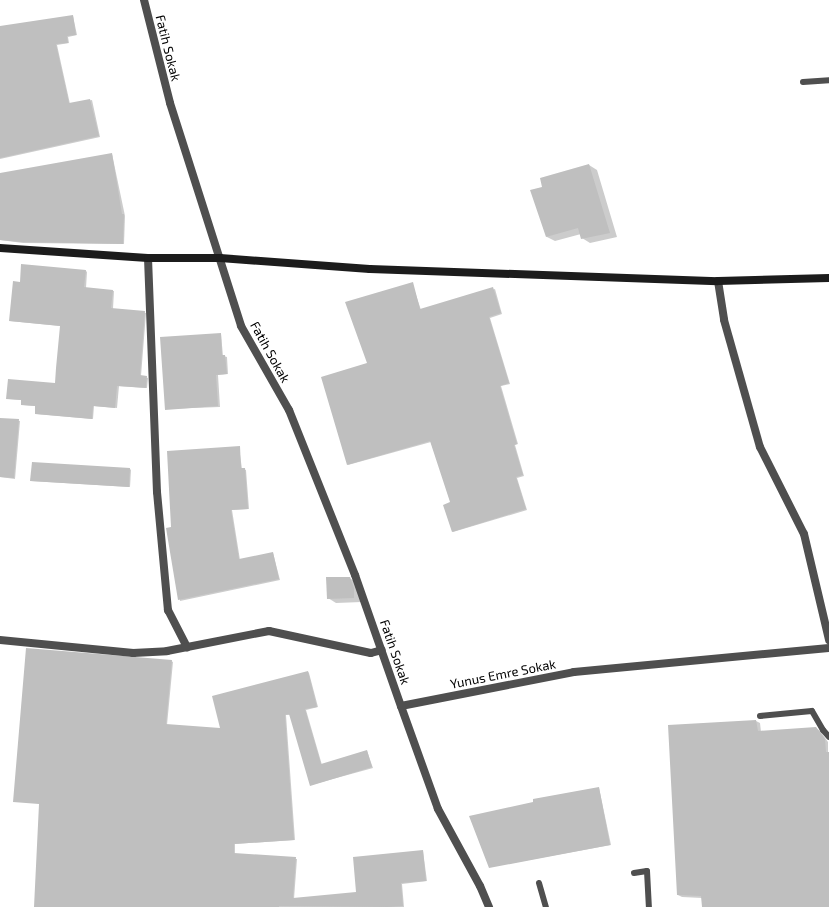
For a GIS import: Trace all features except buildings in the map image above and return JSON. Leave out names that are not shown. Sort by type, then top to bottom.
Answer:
[{"type":"street","name":"Fatih Sokak","points":[[144,0],[170,103],[241,326],[289,410],[355,575],[401,706]]},
{"type":"street","points":[[0,248],[148,258],[220,258],[370,269],[718,281],[829,278]]},
{"type":"street","points":[[148,258],[158,492],[168,610],[187,647]]},
{"type":"street","points":[[718,281],[724,320],[760,447],[804,534],[829,640]]},
{"type":"street","points":[[0,640],[133,653],[167,651],[269,631],[371,653],[382,650]]},
{"type":"street","name":"Yunus Emre Sokak","points":[[401,706],[574,672],[829,648]]},
{"type":"street","points":[[401,706],[438,809],[480,886],[489,907]]},
{"type":"lane","points":[[803,82],[829,80]]},
{"type":"lane","points":[[760,716],[812,711],[822,730],[829,737]]},
{"type":"lane","points":[[634,873],[647,871],[649,907]]},
{"type":"lane","points":[[539,883],[546,907]]}]
